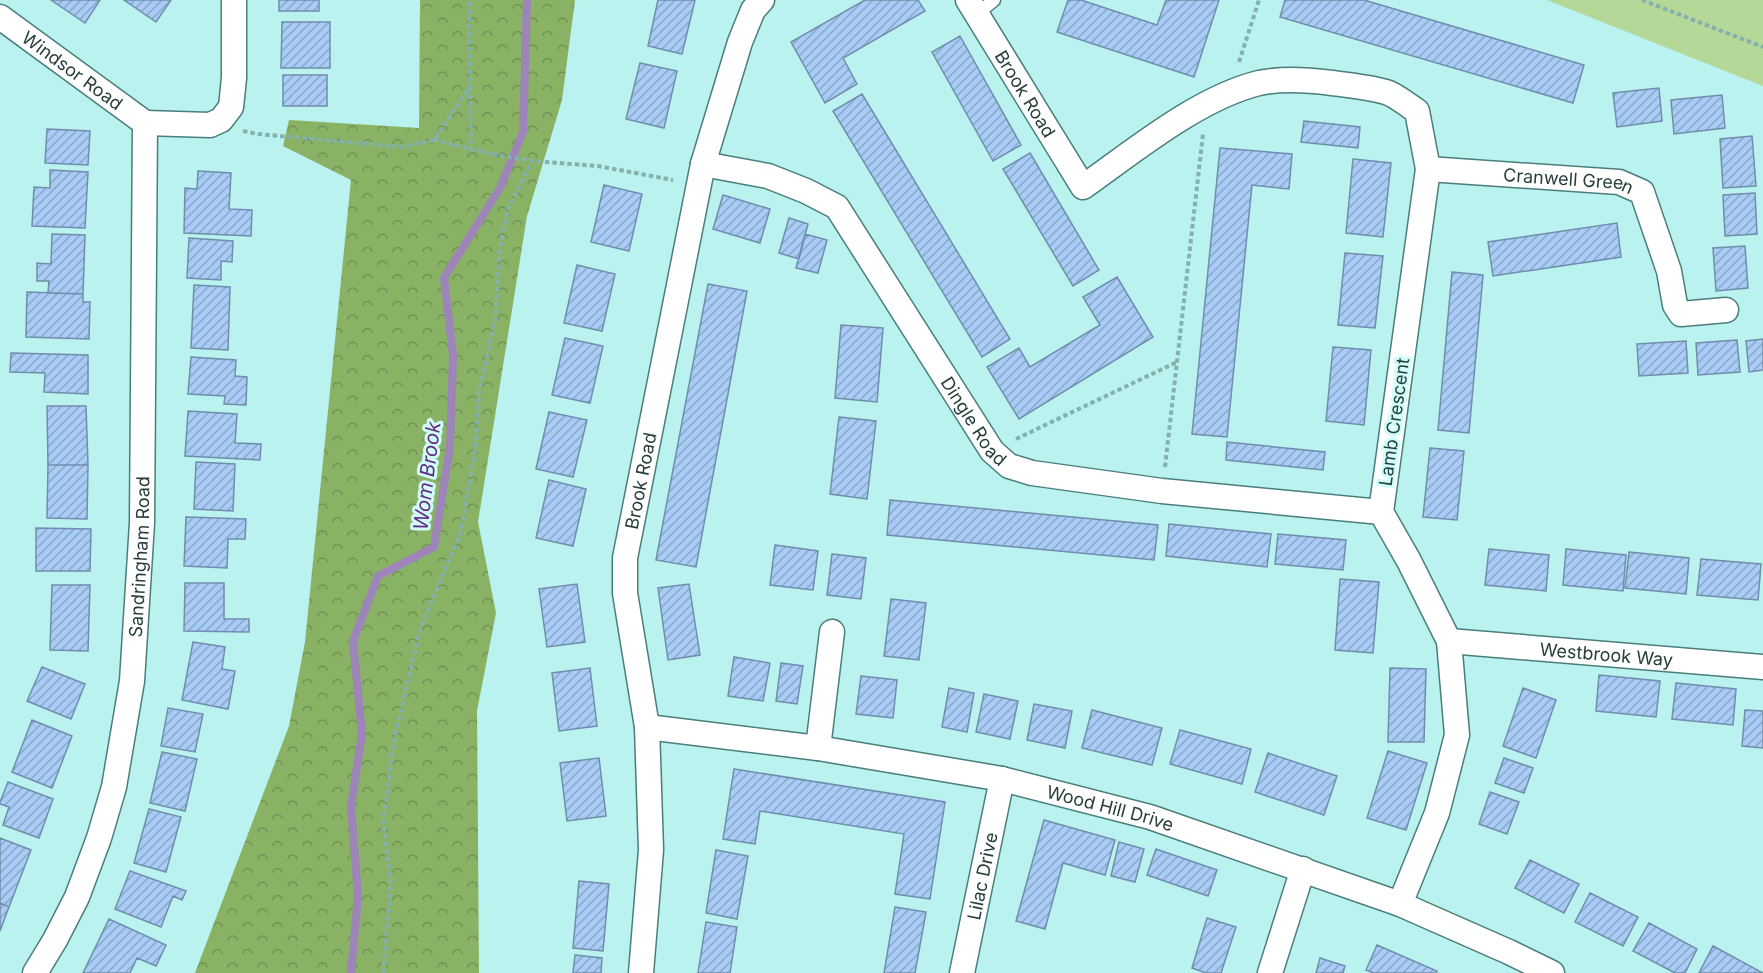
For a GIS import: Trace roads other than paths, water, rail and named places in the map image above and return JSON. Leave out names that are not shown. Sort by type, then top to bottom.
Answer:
[{"type":"street","points":[[145,123],[210,125],[221,120],[231,107],[234,78],[234,0]]},
{"type":"street","name":"Brook Road","points":[[641,973],[651,850],[647,727],[625,593],[625,558],[702,164],[740,42],[753,10],[762,0]]},
{"type":"street","name":"Brook Road","points":[[980,5],[1083,187]]},
{"type":"street","name":"Windsor Road","points":[[0,17],[145,123]]},
{"type":"street","name":"Lamb Crescent","points":[[1083,187],[1161,132],[1207,104],[1229,92],[1262,83],[1305,80],[1352,86],[1388,93],[1417,111],[1428,169],[1381,512],[1449,640],[1457,735],[1437,813],[1400,904]]},
{"type":"street","name":"Sandringham Road","points":[[35,973],[77,897],[99,838],[114,787],[132,681],[142,523],[145,123]]},
{"type":"street","name":"Dingle Road","points":[[702,164],[768,177],[806,191],[837,207],[992,451],[1009,466],[1032,473],[1162,491],[1381,512]]},
{"type":"street","name":"Cranwell Green","points":[[1428,169],[1619,182],[1642,192],[1669,271],[1675,305],[1681,314],[1726,310]]},
{"type":"street","points":[[818,748],[832,632]]},
{"type":"street","name":"Westbrook Way","points":[[1449,640],[1763,667]]},
{"type":"street","name":"Wood Hill Drive","points":[[647,727],[818,748],[1002,779],[1150,817],[1400,904],[1552,973]]},
{"type":"street","name":"Lilac Drive","points":[[962,973],[1002,779]]},
{"type":"street","points":[[1270,973],[1303,869]]},
{"type":"waterway","name":"Wom Brook","points":[[351,973],[358,896],[351,806],[362,734],[353,641],[378,576],[434,547],[450,447],[453,355],[444,278],[501,186],[523,132],[527,0]]}]
